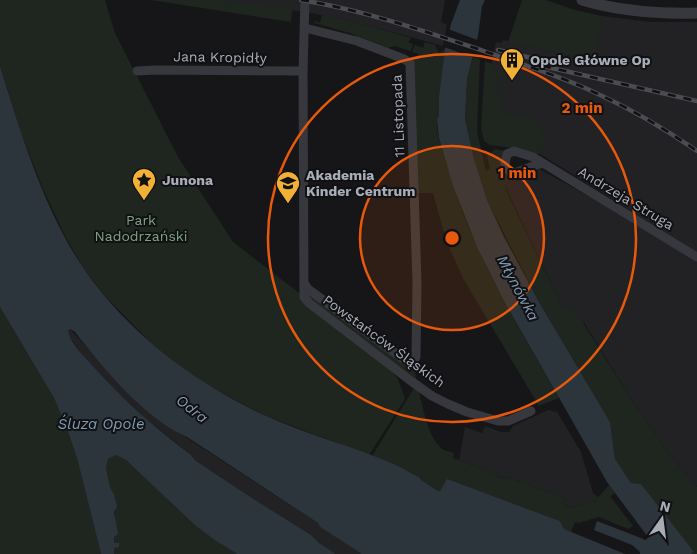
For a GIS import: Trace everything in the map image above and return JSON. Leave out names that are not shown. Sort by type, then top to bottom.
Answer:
[{"type":"street","name":"Powstańców Śląskich","points":[[305,0],[303,72],[304,297],[309,303],[432,396],[467,412],[498,421],[508,421],[530,411]]},
{"type":"street","points":[[582,0],[623,9],[657,13],[697,13]]},
{"type":"street","name":"11 Listopada","points":[[304,283],[308,289],[406,361],[414,361],[416,357],[417,283],[410,64],[404,59],[357,41],[305,28]]},
{"type":"street","name":"Jana Kropidły","points":[[137,71],[303,72]]},
{"type":"street","name":"Andrzeja Struga","points":[[541,163],[697,257]]},
{"type":"shaded area","points":[[221,0],[445,0],[441,22],[447,25],[443,46],[374,27],[312,13]]},
{"type":"shaded area","points":[[602,16],[651,22],[697,22],[697,252],[540,154],[502,140],[492,133],[494,77],[491,66],[496,42],[501,43],[503,40],[593,61]]},
{"type":"shaded area","points":[[535,170],[541,170],[697,259],[697,487],[669,454],[634,404],[585,324],[562,307],[505,186],[507,183]]},
{"type":"shaded area","points":[[70,329],[132,397],[159,420],[318,523],[320,527],[362,554],[336,554],[319,543],[311,535],[196,461],[111,386],[81,353],[69,336],[68,331]]},
{"type":"shaded area","points":[[548,410],[557,412],[581,452],[593,493],[598,497],[595,501],[571,508],[563,504],[565,498],[507,477],[504,479],[494,473],[459,460],[465,427],[482,433],[485,426],[501,432],[509,432],[513,426]]},
{"type":"green space","name":"Park Nadodrzański","points":[[0,0],[105,0],[115,33],[178,157],[233,242],[303,296],[303,291],[406,361],[414,361],[416,379],[387,365],[398,379],[405,399],[369,455],[266,416],[211,387],[181,367],[151,343],[105,296],[84,269],[64,234],[43,189],[21,133],[0,66]]},
{"type":"green space","points":[[151,0],[224,0],[292,9],[291,22]]},
{"type":"green space","points":[[522,0],[546,0],[575,10],[602,16],[594,61],[508,42]]},
{"type":"green space","points":[[322,15],[411,38],[408,42],[413,44],[411,51],[394,46],[388,48],[350,33],[314,23],[315,21],[320,23]]},
{"type":"green space","points":[[425,42],[435,45],[439,53],[445,49],[437,127],[458,200],[497,287],[559,398],[539,406],[464,280],[447,243],[433,193],[416,193],[412,62],[419,54],[412,52],[415,45],[423,48]]},
{"type":"green space","points":[[473,57],[480,59],[477,132],[486,171],[490,169],[487,156],[495,149],[506,151],[506,172],[542,168],[507,183],[505,186],[506,190],[562,307],[575,310],[634,404],[669,454],[697,487],[697,554],[691,554],[693,552],[641,485],[631,483],[615,459],[610,422],[539,302],[487,200],[474,159],[465,119],[467,79]]},
{"type":"green space","points":[[485,61],[492,64],[493,71],[496,69],[506,73],[501,82],[501,89],[498,87],[501,78],[494,76],[494,78],[498,79],[495,89],[509,94],[508,96],[498,92],[496,96],[501,98],[499,104],[504,107],[502,111],[521,119],[523,114],[525,114],[538,125],[544,142],[541,153],[536,155],[515,148],[490,145],[484,141],[481,129]]},
{"type":"green space","points":[[0,307],[54,398],[67,429],[77,458],[101,554],[0,554]]},
{"type":"green space","points":[[416,385],[435,441],[444,450],[454,453],[453,458],[494,473],[503,479],[507,477],[565,498],[563,504],[570,508],[595,501],[609,485],[615,493],[610,496],[633,526],[628,529],[599,517],[579,523],[575,522],[571,532],[564,529],[560,521],[448,480],[438,491],[419,477],[396,465],[372,456]]},
{"type":"green space","points":[[116,455],[126,460],[216,541],[237,554],[114,554],[114,547],[119,547],[119,543],[114,543],[114,494],[110,487],[106,468],[108,459]]},
{"type":"water","name":"Młynówka","points":[[460,0],[485,0],[482,6],[478,36],[467,79],[465,119],[474,159],[487,200],[504,237],[539,302],[610,422],[615,459],[631,483],[641,484],[694,552],[691,554],[640,554],[632,545],[594,530],[597,521],[646,540],[648,537],[607,482],[504,301],[477,247],[453,186],[439,138],[437,120],[445,49],[451,24]]},
{"type":"water","points":[[0,66],[16,118],[45,197],[70,246],[84,269],[121,315],[165,354],[188,371],[238,402],[297,429],[399,466],[419,477],[438,491],[440,491],[447,479],[560,521],[564,529],[625,554],[362,554],[320,527],[318,523],[156,418],[126,391],[98,361],[75,332],[70,329],[68,331],[70,336],[81,353],[115,390],[152,424],[196,461],[311,535],[319,543],[336,554],[237,554],[195,525],[126,460],[116,455],[108,459],[106,468],[117,507],[114,512],[118,534],[114,537],[114,543],[119,543],[119,547],[114,548],[114,554],[101,554],[77,458],[67,429],[54,398],[0,307]]},
{"type":"pier","points":[[448,29],[480,41],[475,58],[444,47]]},
{"type":"railway","points":[[301,0],[347,9],[392,21],[555,76],[624,107],[697,151]]},
{"type":"railway","points":[[498,50],[552,63]]},
{"type":"railway","points":[[543,66],[697,101]]},
{"type":"place","name":"Opole Główne Op","points":[[512,81]]},
{"type":"place","name":"Junona","points":[[144,201]]},
{"type":"place","name":"Akademia Kinder Centrum","points":[[288,204]]},
{"type":"water label","name":"Odra","points":[[192,409]]},
{"type":"water label","name":"Śluza Opole","points":[[101,424]]}]
